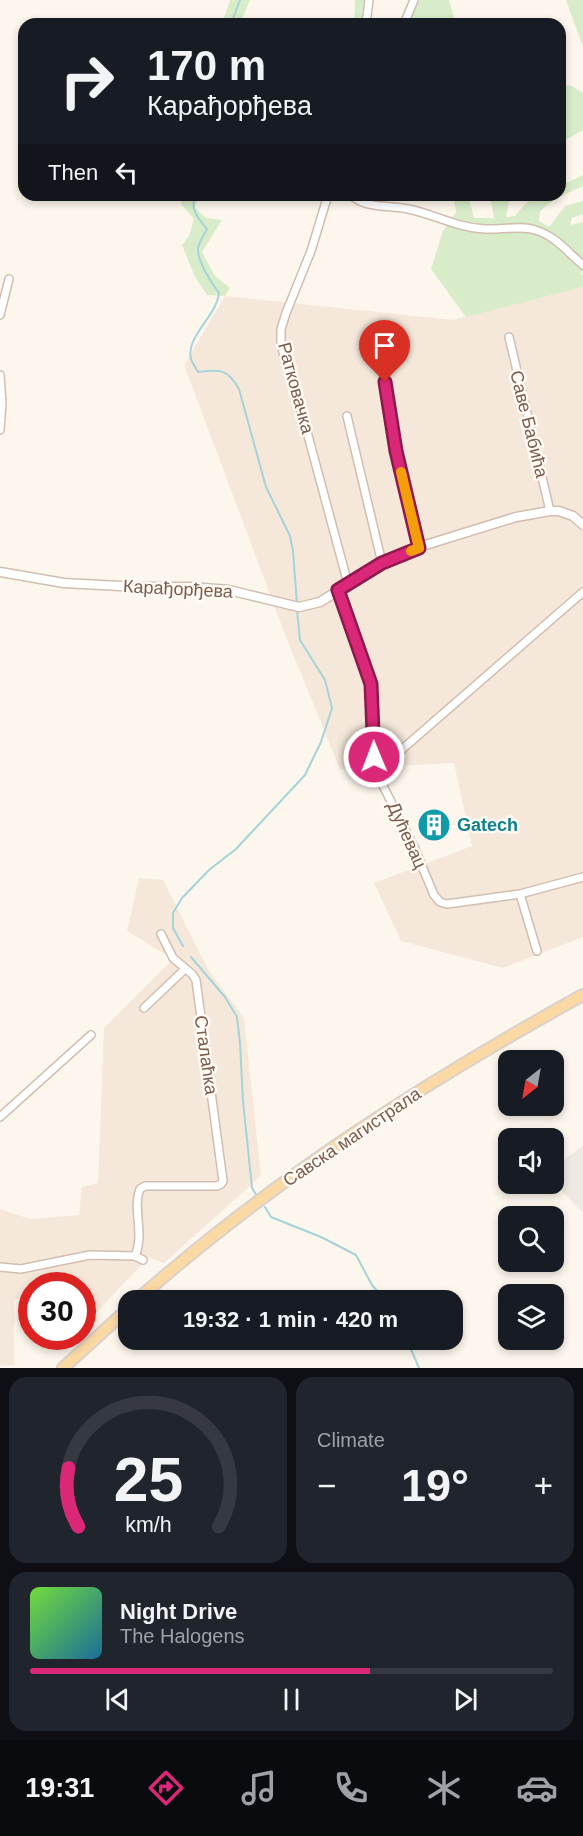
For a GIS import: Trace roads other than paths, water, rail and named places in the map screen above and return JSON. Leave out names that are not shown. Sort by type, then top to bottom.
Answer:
[{"type":"main road","name":"Савска магистрала","points":[[148,1290],[238,1216],[330,1150],[399,1104],[583,995]]},
{"type":"main road","points":[[63,1368],[118,1318]]},
{"type":"street","points":[[367,18],[369,0]]},
{"type":"street","points":[[406,18],[414,0]]},
{"type":"street","name":"Ратковачка","points":[[326,201],[311,251],[286,313],[281,329],[281,342],[311,443],[348,584]]},
{"type":"street","points":[[359,201],[373,206],[410,209],[447,222],[474,228],[533,229],[554,237],[583,266]]},
{"type":"street","points":[[0,315],[9,279]]},
{"type":"street","name":"Саве Бабића","points":[[509,337],[550,511]]},
{"type":"street","points":[[381,360],[396,451],[419,548]]},
{"type":"street","points":[[0,375],[2,403],[0,429]]},
{"type":"street","points":[[347,416],[382,563]]},
{"type":"street","name":"Карађорђева","points":[[0,572],[64,583],[229,590],[294,606],[314,604],[382,563],[419,548],[516,517],[550,511],[567,513],[583,525]]},
{"type":"street","name":"Дућевац","points":[[338,590],[371,684],[373,751],[376,772],[414,847],[434,896],[440,902],[447,904],[520,894],[583,877]]},
{"type":"street","points":[[376,772],[583,592]]},
{"type":"street","points":[[520,894],[537,951]]},
{"type":"street","name":"Сталаћка","points":[[135,1256],[140,1241],[138,1202],[140,1189],[145,1186],[217,1186],[223,1181],[196,980],[173,958],[161,934]]},
{"type":"street","points":[[144,1008],[185,969]]},
{"type":"street","points":[[0,1117],[91,1035]]},
{"type":"street","points":[[0,1267],[21,1269],[90,1255],[135,1256],[143,1260]]},
{"type":"waterway","points":[[233,18],[240,0]]},
{"type":"waterway","points":[[194,201],[194,209],[207,229],[198,248],[198,254],[205,272],[219,293],[213,310],[193,343],[190,351],[191,359],[198,372],[223,372],[231,377],[239,389],[266,487],[290,536],[297,604]]},
{"type":"waterway","points":[[183,946],[173,928],[173,913],[182,898],[209,870],[236,849],[305,775],[321,742],[332,708],[325,680],[300,640],[297,610]]},
{"type":"waterway","points":[[191,957],[225,997],[237,1017],[252,1188],[257,1196]]},
{"type":"waterway","points":[[265,1207],[271,1217],[321,1237],[356,1255],[376,1290]]},
{"type":"waterway","points":[[411,1350],[419,1368]]},
{"type":"place","name":"Gatech","points":[[434,825]]}]
